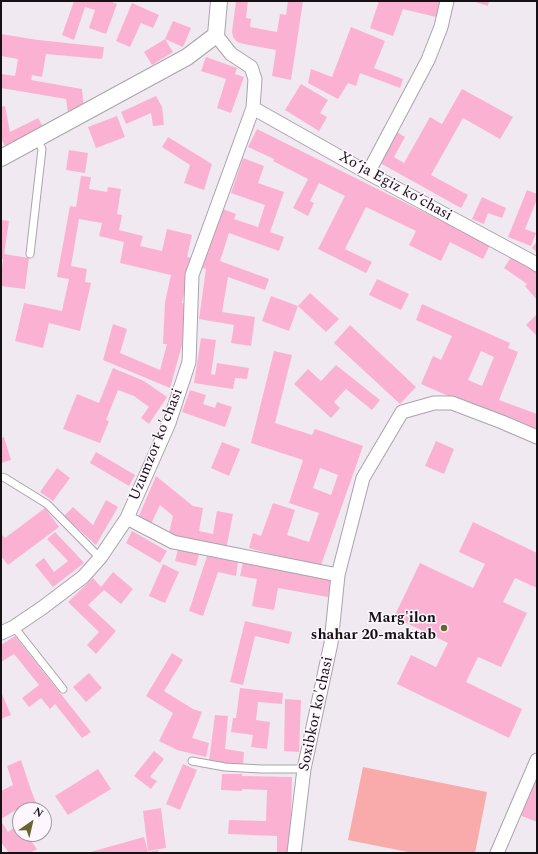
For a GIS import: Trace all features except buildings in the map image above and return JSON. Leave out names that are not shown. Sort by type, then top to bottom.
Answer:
[{"type":"street","points":[[1,158],[187,57],[216,35],[219,1]]},
{"type":"street","points":[[368,173],[428,60],[441,27],[447,1]]},
{"type":"street","name":"Uzumzor ko'chasi","points":[[1,633],[14,627],[42,608],[83,577],[100,558],[127,518],[169,423],[189,362],[192,275],[253,108],[255,79],[251,67],[231,54],[216,35]]},
{"type":"street","name":"Xoʻja Egiz koʻchasi","points":[[253,108],[368,173],[533,262],[537,266]]},
{"type":"street","name":"Soxibkor ko'chasi","points":[[294,853],[304,769],[331,643],[338,575],[363,478],[402,412],[434,403],[452,403],[537,437]]},
{"type":"street","points":[[127,518],[173,542],[338,575]]},
{"type":"street","points":[[497,853],[537,760]]},
{"type":"lane","points":[[30,254],[42,149],[38,138]]},
{"type":"lane","points":[[1,477],[47,504],[100,558]]},
{"type":"lane","points":[[14,627],[63,689]]},
{"type":"lane","points":[[192,761],[225,767],[304,769]]},
{"type":"shaded area","points":[[363,767],[487,792],[475,853],[413,853],[348,840]]},
{"type":"place","name":"Marg'ilon shahar 20-maktab","points":[[444,628]]}]
